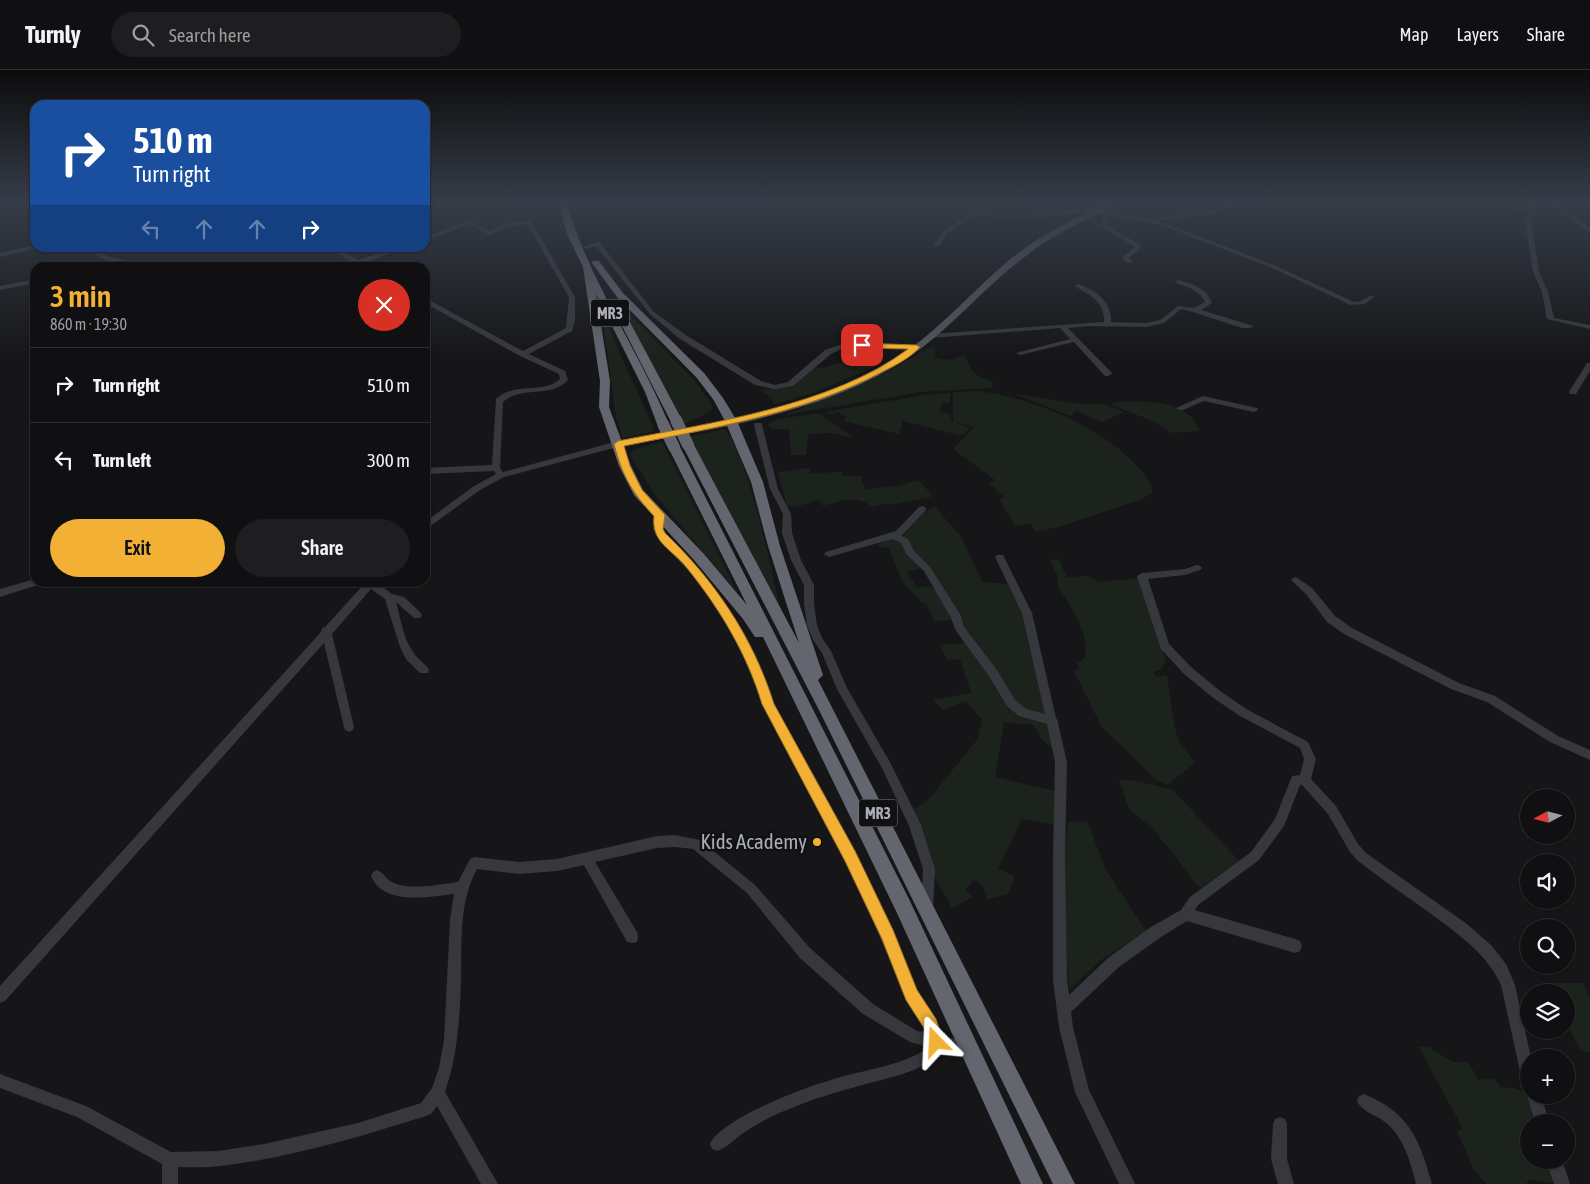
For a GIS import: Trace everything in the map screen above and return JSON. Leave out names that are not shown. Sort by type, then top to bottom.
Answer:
[{"type":"highway","name":"MR3","points":[[584,253],[676,420],[681,446],[973,1050],[1032,1184]]},
{"type":"highway","name":"MR3","points":[[588,253],[663,424],[681,446],[826,710],[1064,1184]]},
{"type":"highway","points":[[592,264],[620,295],[700,375],[718,398],[731,421],[757,482],[774,546],[826,710]]},
{"type":"highway","points":[[592,264],[604,371],[604,408],[625,466],[638,492],[748,615],[793,681]]},
{"type":"main road","points":[[618,444],[731,421],[824,394],[864,378],[899,360],[916,347],[1025,253]]},
{"type":"street","points":[[97,253],[119,262]]},
{"type":"street","points":[[343,253],[360,262],[386,253]]},
{"type":"street","points":[[523,354],[561,334],[568,329],[571,320],[572,297],[547,253]]},
{"type":"street","points":[[605,253],[652,313],[683,337],[758,383],[775,387],[790,384],[828,352],[839,347],[852,345],[916,347]]},
{"type":"street","points":[[1130,262],[1125,258],[1132,253]]},
{"type":"street","points":[[1238,253],[1272,266],[1353,304],[1363,303],[1372,297]]},
{"type":"street","points":[[1533,253],[1536,272],[1545,292],[1551,319],[1590,327]]},
{"type":"street","points":[[592,264],[610,259]]},
{"type":"street","points":[[0,288],[30,282]]},
{"type":"street","points":[[1178,282],[1191,285],[1208,298],[1210,303],[1195,310]]},
{"type":"street","points":[[1078,286],[1097,295],[1105,304],[1108,315],[1107,325]]},
{"type":"street","points":[[430,303],[523,354],[562,373],[564,380],[554,387],[512,391],[504,394],[499,401],[498,472]]},
{"type":"street","points":[[930,336],[1062,326],[1148,325],[1162,322],[1180,308],[1195,310],[1242,326],[1250,326]]},
{"type":"street","points":[[1062,326],[1108,374]]},
{"type":"street","points":[[1020,353],[1074,340]]},
{"type":"street","points":[[1573,392],[1590,365]]},
{"type":"street","points":[[1180,408],[1203,398],[1254,410]]},
{"type":"street","points":[[758,425],[774,489],[787,514],[787,533],[796,560],[809,585],[811,618],[818,640],[826,651],[846,696],[887,767],[915,825],[929,869],[927,910]]},
{"type":"street","points":[[430,471],[498,472],[618,444]]},
{"type":"street","points":[[430,523],[498,472]]},
{"type":"street","points":[[829,554],[892,536],[899,532],[922,509]]},
{"type":"street","points":[[660,515],[658,529],[661,535],[690,563],[731,618],[761,682],[768,704],[844,843],[887,935],[912,995],[931,1024],[940,1043]]},
{"type":"street","points":[[892,536],[905,541],[910,553],[927,569],[956,617],[960,628],[993,673],[1011,704],[1024,713],[1053,721]]},
{"type":"street","points":[[1000,557],[1027,613],[1038,668],[1053,721],[1061,762],[1059,859],[1060,980],[1066,1027],[1082,1092],[1127,1184]]},
{"type":"street","points":[[1197,568],[1185,572],[1142,576],[1165,646],[1187,670],[1216,694],[1244,713],[1304,745],[1310,758],[1304,780]]},
{"type":"street","points":[[1296,580],[1309,591],[1331,619],[1348,631],[1455,686],[1491,699],[1554,739],[1590,754]]},
{"type":"street","points":[[0,593],[30,584]]},
{"type":"street","points":[[0,996],[367,587]]},
{"type":"street","points":[[376,587],[390,597],[401,600],[417,615]]},
{"type":"street","points":[[390,597],[408,652],[415,665],[424,670]]},
{"type":"street","points":[[326,632],[348,727]]},
{"type":"street","points":[[1065,1008],[1114,962],[1156,932],[1186,914],[1200,896],[1255,856],[1280,822],[1296,780],[1304,780],[1332,810],[1354,848],[1362,856],[1462,929],[1487,951],[1502,969],[1508,985],[1522,1049]]},
{"type":"street","points":[[0,1081],[81,1111],[170,1160],[218,1159],[264,1152],[358,1130],[426,1109],[434,1101],[438,1093],[448,1057],[459,898],[474,863],[519,868],[557,865],[657,842],[675,841],[696,844],[751,889],[805,953],[868,1009],[915,1037],[973,1050]]},
{"type":"street","points":[[587,859],[632,937]]},
{"type":"street","points":[[377,876],[387,887],[402,890],[427,891],[463,887]]},
{"type":"street","points":[[1186,914],[1295,946]]},
{"type":"street","points":[[717,1144],[744,1123],[795,1099],[913,1064],[930,1055],[940,1043]]},
{"type":"street","points":[[438,1093],[490,1184]]},
{"type":"street","points":[[1364,1101],[1385,1111],[1409,1137],[1424,1184]]},
{"type":"street","points":[[1280,1124],[1279,1159],[1286,1184]]},
{"type":"street","points":[[170,1160],[170,1184]]},
{"type":"street","points":[[1557,1169],[1562,1184]]},
{"type":"shaded area","points":[[625,310],[694,380],[713,407],[710,412],[682,425]]},
{"type":"shaded area","points":[[602,313],[655,431],[623,438],[616,418]]},
{"type":"shaded area","points":[[931,347],[935,347],[935,357],[943,359],[954,359],[965,354],[975,373],[994,383],[992,388],[921,392],[784,415],[870,381]]},
{"type":"shaded area","points":[[863,355],[874,367],[810,394],[774,404],[772,398],[759,390],[786,387],[814,365],[820,369]]},
{"type":"shaded area","points":[[977,391],[1025,401],[1075,421],[1120,450],[1138,467],[1152,486],[1152,493],[1142,499],[1058,527],[1036,532],[1031,524],[1015,526],[1000,500],[1004,497],[989,483],[995,480],[953,449],[974,427],[953,422],[953,392]]},
{"type":"shaded area","points":[[950,393],[950,404],[942,402],[940,412],[950,414],[952,422],[970,428],[962,436],[903,421],[899,434],[843,421],[847,417],[838,412],[832,415],[825,412],[924,395]]},
{"type":"shaded area","points":[[1015,394],[1080,404],[1104,404],[1124,412],[1102,422],[1076,411],[1071,416]]},
{"type":"shaded area","points":[[1116,402],[1154,402],[1173,406],[1191,417],[1200,431],[1172,433],[1155,422],[1110,404]]},
{"type":"shaded area","points":[[819,413],[853,437],[830,433],[808,434],[806,455],[791,455],[789,429],[771,429],[768,424],[778,419]]},
{"type":"shaded area","points":[[724,429],[733,441],[750,486],[766,544],[781,613],[689,437]]},
{"type":"shaded area","points":[[662,442],[737,592],[656,496],[630,454],[634,449]]},
{"type":"shaded area","points":[[809,468],[811,473],[841,472],[843,476],[861,476],[865,489],[898,486],[918,480],[933,496],[872,507],[866,503],[854,500],[823,506],[819,500],[795,507],[787,506],[778,472]]},
{"type":"shaded area","points":[[935,507],[962,538],[982,582],[1011,584],[1026,618],[1046,717],[1017,707],[969,639],[945,596],[896,536],[922,513]]},
{"type":"shaded area","points":[[891,538],[902,542],[922,568],[907,572],[917,588],[931,586],[936,590],[952,620],[934,621],[926,603],[922,603],[903,582],[888,547],[880,548],[877,545]]},
{"type":"shaded area","points":[[1059,559],[1067,577],[1088,576],[1098,582],[1140,578],[1166,661],[1160,670],[1153,672],[1156,677],[1167,676],[1174,724],[1179,742],[1195,763],[1167,785],[1155,779],[1101,726],[1074,671],[1079,670],[1077,663],[1085,658],[1086,648],[1082,629],[1058,586],[1057,579],[1059,579],[1050,560]]},
{"type":"shaded area","points":[[966,643],[980,659],[1006,702],[1050,724],[1053,748],[1043,741],[1033,725],[1004,722],[995,777],[1059,792],[1057,825],[1022,819],[998,868],[1015,877],[1008,894],[987,899],[983,886],[974,880],[965,890],[973,897],[952,908],[931,871],[912,811],[928,800],[977,740],[982,720],[966,701],[943,710],[933,700],[971,693],[960,659],[947,660],[940,645]]},
{"type":"shaded area","points":[[1119,779],[1137,781],[1173,790],[1239,861],[1200,888],[1154,830],[1129,809]]},
{"type":"shaded area","points":[[1087,821],[1106,870],[1146,931],[1101,960],[1069,989],[1064,885],[1068,822]]},
{"type":"shaded area","points":[[1583,983],[1590,997],[1590,1052],[1581,1051],[1575,1039],[1575,984],[1546,984]]},
{"type":"shaded area","points":[[1419,1047],[1428,1047],[1453,1062],[1468,1062],[1479,1080],[1494,1078],[1501,1087],[1520,1091],[1520,1104],[1535,1104],[1538,1114],[1520,1114],[1520,1169],[1554,1169],[1558,1183],[1529,1180],[1526,1184],[1486,1184],[1474,1170],[1457,1131],[1463,1129]]},
{"type":"place","name":"Kids Academy","points":[[817,842]]},
{"type":"route","points":[[862,345],[916,347],[899,360],[864,378],[816,398],[731,421],[618,444],[625,466],[638,492],[660,515],[658,529],[661,535],[690,563],[731,618],[761,682],[768,704],[784,737],[808,776],[817,798],[844,843],[903,970],[912,995],[931,1024],[936,1042]]}]
